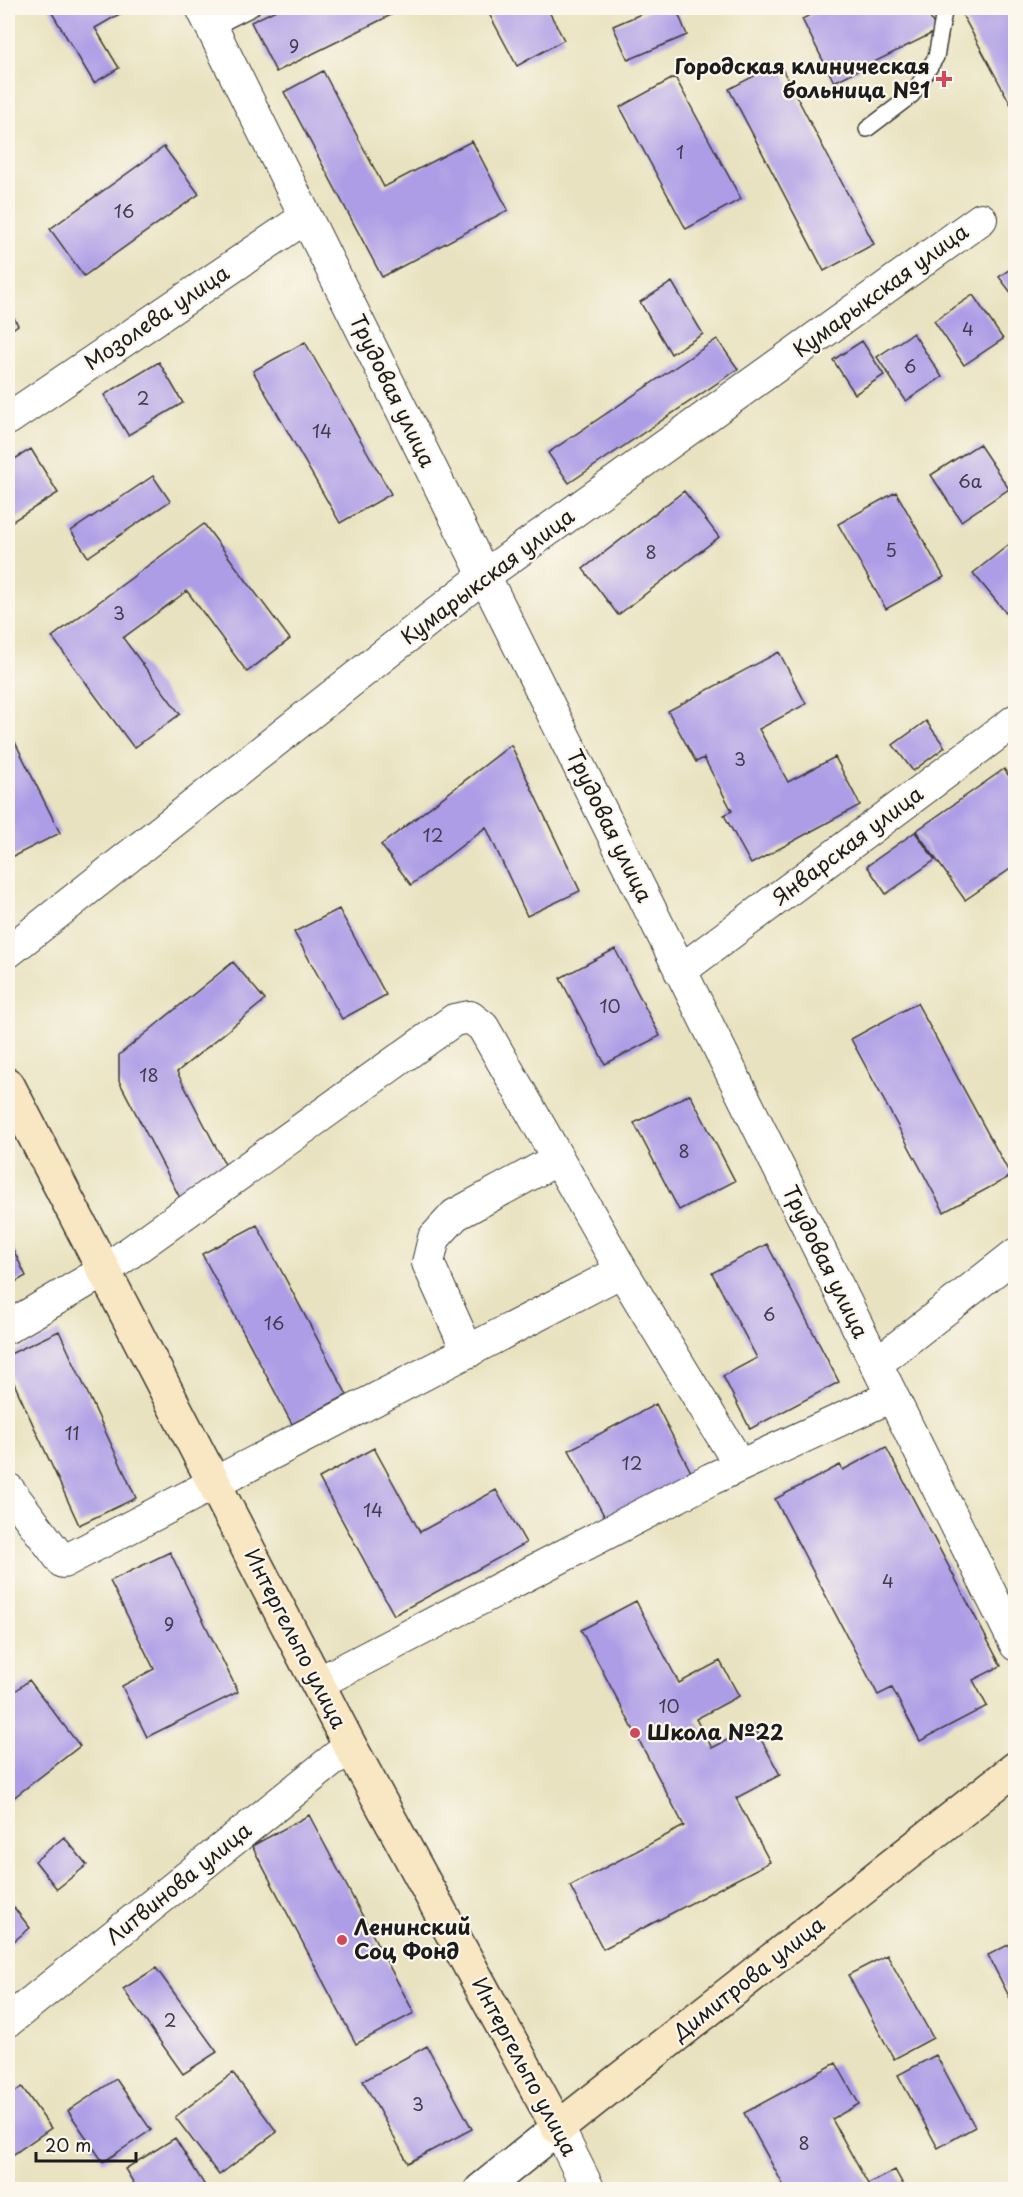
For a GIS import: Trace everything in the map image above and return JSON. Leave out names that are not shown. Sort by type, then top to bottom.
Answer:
[{"type":"main road","name":"Интергельпо улица","points":[[8,1085],[350,1746],[558,2128]]},
{"type":"main road","name":"Димитрова улица","points":[[558,2128],[1016,1768]]},
{"type":"street","name":"Трудовая улица","points":[[207,18],[1016,1645]]},
{"type":"street","name":"Мозолева улица","points":[[8,419],[306,217]]},
{"type":"street","name":"Кумарыкская улица","points":[[8,952],[484,576],[981,219]]},
{"type":"street","name":"Январская улица","points":[[680,971],[1016,720]]},
{"type":"street","points":[[8,1327],[104,1271],[454,1020],[470,1017],[483,1027],[622,1271],[730,1449]]},
{"type":"street","points":[[468,1352],[428,1263],[434,1238],[455,1215],[558,1159]]},
{"type":"street","points":[[876,1364],[1016,1254]]},
{"type":"street","points":[[8,1490],[63,1562],[622,1271]]},
{"type":"street","points":[[318,1683],[711,1479],[892,1396]]},
{"type":"street","name":"Литвинова улица","points":[[8,2021],[350,1746]]},
{"type":"street","name":"Димитрова улица","points":[[481,2190],[558,2128]]},
{"type":"street","name":"Интергельпо улица","points":[[558,2128],[589,2190]]},
{"type":"lane","points":[[207,18],[252,8]]},
{"type":"lane","points":[[867,129],[912,95],[936,57],[944,12],[942,8]]},
{"type":"building","points":[[49,8],[130,8],[95,28],[119,68],[94,83]]},
{"type":"building","points":[[280,8],[405,8],[276,72],[251,22]]},
{"type":"building","points":[[486,8],[547,8],[564,40],[517,66]]},
{"type":"building","points":[[655,8],[676,8],[687,35],[628,60],[613,26]]},
{"type":"building","points":[[825,8],[925,8],[937,31],[834,82],[802,19]]},
{"type":"building","points":[[969,8],[1014,8],[1016,10],[1016,114],[961,12]]},
{"type":"building","points":[[779,63],[874,244],[824,271],[729,89]]},
{"type":"building","points":[[323,71],[384,187],[472,141],[508,210],[382,277],[284,92]]},
{"type":"building","points":[[675,77],[741,199],[686,229],[620,107]]},
{"type":"building","points":[[164,147],[199,194],[84,276],[50,229]]},
{"type":"building","points":[[1016,265],[1016,299],[999,277]]},
{"type":"building","points":[[672,282],[703,334],[671,354],[640,302]]},
{"type":"building","points":[[973,295],[1003,339],[964,365],[934,321]]},
{"type":"building","points":[[8,308],[18,325],[8,332]]},
{"type":"building","points":[[913,333],[942,377],[906,401],[877,357]]},
{"type":"building","points":[[717,339],[738,369],[569,483],[548,453]]},
{"type":"building","points":[[862,341],[884,375],[855,394],[833,360]]},
{"type":"building","points":[[305,342],[391,494],[340,523],[253,371]]},
{"type":"building","points":[[159,362],[183,403],[128,435],[104,395]]},
{"type":"building","points":[[979,444],[1009,489],[961,521],[931,475]]},
{"type":"building","points":[[31,449],[58,493],[8,524],[8,463]]},
{"type":"building","points":[[153,476],[170,501],[88,557],[71,531]]},
{"type":"building","points":[[684,491],[719,537],[618,615],[583,569]]},
{"type":"building","points":[[896,492],[944,577],[886,609],[838,524]]},
{"type":"building","points":[[204,524],[290,639],[247,672],[187,591],[123,638],[180,714],[134,748],[52,637]]},
{"type":"building","points":[[1016,539],[1016,625],[973,573]]},
{"type":"building","points":[[779,652],[806,704],[759,729],[788,782],[835,757],[860,805],[751,864],[724,815],[732,811],[704,758],[696,762],[668,711]]},
{"type":"building","points":[[926,721],[945,747],[913,771],[893,745]]},
{"type":"building","points":[[8,728],[60,833],[8,859]]},
{"type":"building","points":[[511,745],[580,891],[527,916],[486,827],[411,885],[381,845]]},
{"type":"building","points":[[1004,769],[1016,786],[1016,865],[965,900],[916,831]]},
{"type":"building","points":[[915,832],[935,860],[886,894],[867,866]]},
{"type":"building","points":[[339,909],[386,995],[342,1019],[294,932]]},
{"type":"building","points":[[615,949],[660,1036],[605,1064],[560,978]]},
{"type":"building","points":[[233,962],[265,1000],[177,1072],[229,1172],[180,1198],[119,1081],[119,1055]]},
{"type":"building","points":[[917,1003],[1011,1176],[944,1212],[851,1039]]},
{"type":"building","points":[[690,1094],[735,1181],[679,1210],[634,1123]]},
{"type":"building","points":[[257,1225],[347,1395],[292,1424],[202,1254]]},
{"type":"building","points":[[8,1239],[26,1276],[8,1286]]},
{"type":"building","points":[[767,1244],[839,1382],[750,1429],[723,1376],[757,1358],[712,1273]]},
{"type":"building","points":[[59,1331],[136,1498],[79,1525],[8,1370],[8,1355]]},
{"type":"building","points":[[656,1404],[694,1478],[608,1523],[569,1450]]},
{"type":"building","points":[[886,1447],[1001,1666],[973,1680],[987,1706],[920,1741],[892,1688],[878,1695],[775,1499],[840,1465],[843,1470]]},
{"type":"building","points":[[374,1448],[420,1532],[496,1490],[526,1543],[394,1615],[319,1478]]},
{"type":"building","points":[[170,1552],[238,1692],[147,1737],[122,1686],[154,1669],[110,1581]]},
{"type":"building","points":[[636,1601],[679,1683],[720,1661],[739,1696],[696,1719],[712,1748],[754,1726],[780,1775],[736,1798],[770,1862],[603,1949],[570,1886],[684,1826],[581,1630]]},
{"type":"building","points":[[29,1680],[80,1746],[8,1802],[8,1697]]},
{"type":"building","points":[[309,1815],[414,2013],[356,2044],[252,1846]]},
{"type":"building","points":[[64,1837],[87,1865],[57,1889],[35,1861]]},
{"type":"building","points":[[8,1900],[30,1928],[8,1946]]},
{"type":"building","points":[[1016,1941],[1016,2010],[988,1955]]},
{"type":"building","points":[[887,1955],[933,2038],[894,2059],[848,1975]]},
{"type":"building","points":[[156,1968],[217,2052],[183,2074],[123,1989]]},
{"type":"building","points":[[427,2046],[472,2129],[408,2163],[363,2081]]},
{"type":"building","points":[[936,2055],[975,2127],[938,2148],[898,2075]]},
{"type":"building","points":[[836,2063],[859,2104],[832,2119],[868,2184],[895,2170],[906,2190],[786,2190],[744,2113]]},
{"type":"building","points":[[233,2073],[277,2132],[219,2175],[175,2117]]},
{"type":"building","points":[[116,2079],[151,2130],[103,2162],[68,2111]]},
{"type":"building","points":[[22,2087],[51,2128],[8,2158],[8,2097]]},
{"type":"building","points":[[175,2138],[204,2184],[195,2190],[138,2190],[125,2169]]},
{"type":"place","name":"Городская клиническая больница №1","points":[[944,79]]},
{"type":"place","name":"Школа №22","points":[[635,1733]]},
{"type":"place","name":"Ленинский Соц Фонд","points":[[342,1940]]}]
